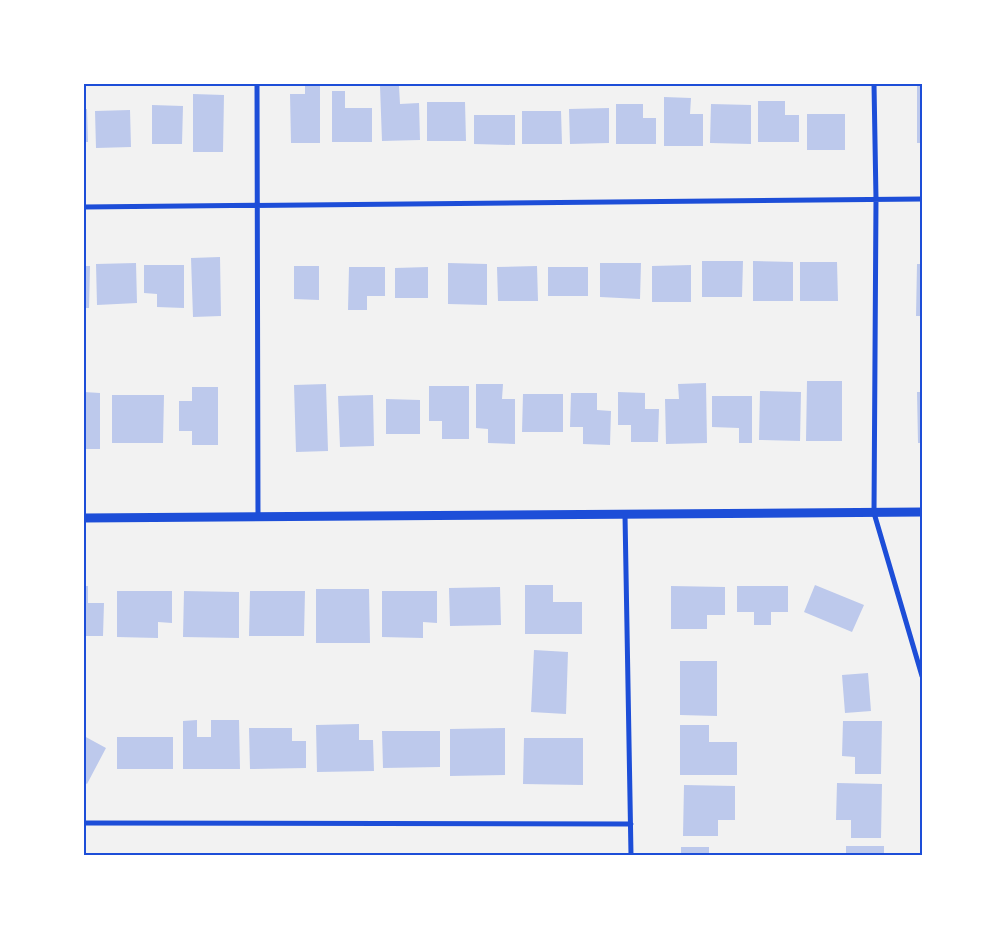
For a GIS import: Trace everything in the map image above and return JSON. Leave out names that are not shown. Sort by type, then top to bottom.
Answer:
[{"type":"street","points":[[257,84],[258,517]]},
{"type":"street","points":[[874,84],[876,199],[874,513],[922,676]]},
{"type":"street","points":[[84,207],[922,199]]},
{"type":"street","points":[[84,518],[922,512]]},
{"type":"street","points":[[625,515],[631,855]]},
{"type":"street","points":[[84,823],[631,824]]},
{"type":"building","points":[[305,84],[320,84],[320,143],[291,143],[290,94],[305,94]]},
{"type":"building","points":[[917,84],[922,84],[922,143],[917,143]]},
{"type":"building","points":[[380,86],[399,86],[400,104],[419,103],[420,140],[382,141]]},
{"type":"building","points":[[332,91],[345,91],[345,108],[372,108],[372,142],[332,142]]},
{"type":"building","points":[[193,94],[224,95],[223,152],[193,152]]},
{"type":"building","points":[[664,97],[691,98],[690,114],[703,114],[703,146],[664,146]]},
{"type":"building","points":[[758,101],[785,101],[785,115],[799,115],[799,142],[758,142]]},
{"type":"building","points":[[427,102],[465,102],[466,141],[427,141]]},
{"type":"building","points":[[616,104],[643,104],[643,118],[656,118],[656,144],[616,144]]},
{"type":"building","points":[[711,104],[751,105],[751,144],[710,143]]},
{"type":"building","points":[[152,105],[183,106],[182,144],[152,144]]},
{"type":"building","points":[[609,108],[609,143],[570,144],[569,109]]},
{"type":"building","points":[[84,109],[87,109],[88,142],[84,142]]},
{"type":"building","points":[[130,110],[131,147],[96,148],[95,111]]},
{"type":"building","points":[[522,111],[561,111],[562,144],[522,144]]},
{"type":"building","points":[[807,114],[845,114],[845,150],[807,150]]},
{"type":"building","points":[[474,115],[515,115],[515,145],[474,144]]},
{"type":"building","points":[[220,257],[221,316],[193,317],[191,258]]},
{"type":"building","points":[[702,261],[743,261],[742,297],[702,297]]},
{"type":"building","points":[[753,261],[793,262],[793,301],[753,301]]},
{"type":"building","points":[[800,262],[837,262],[838,301],[800,301]]},
{"type":"building","points":[[136,263],[137,303],[97,305],[96,264]]},
{"type":"building","points":[[448,263],[487,264],[487,305],[448,304]]},
{"type":"building","points":[[600,263],[641,263],[640,299],[600,297]]},
{"type":"building","points":[[917,264],[922,264],[922,316],[916,316]]},
{"type":"building","points":[[144,265],[184,265],[184,308],[157,307],[157,294],[144,293]]},
{"type":"building","points":[[691,265],[691,302],[652,302],[652,266]]},
{"type":"building","points":[[84,266],[90,266],[89,308],[84,308]]},
{"type":"building","points":[[294,266],[319,266],[319,300],[294,299]]},
{"type":"building","points":[[537,266],[538,301],[498,301],[497,267]]},
{"type":"building","points":[[349,267],[385,267],[385,296],[367,296],[367,310],[348,310]]},
{"type":"building","points":[[428,267],[428,298],[395,298],[395,268]]},
{"type":"building","points":[[548,267],[588,267],[588,296],[548,296]]},
{"type":"building","points":[[807,381],[842,381],[842,441],[806,441]]},
{"type":"building","points":[[706,383],[707,443],[666,444],[665,399],[679,399],[678,384]]},
{"type":"building","points":[[326,384],[328,451],[296,452],[294,385]]},
{"type":"building","points":[[476,384],[503,384],[502,399],[515,399],[515,444],[488,443],[488,429],[476,428]]},
{"type":"building","points":[[429,386],[469,386],[469,439],[442,439],[442,421],[429,421]]},
{"type":"building","points":[[192,387],[218,387],[218,445],[192,445],[192,431],[179,431],[179,401],[192,401]]},
{"type":"building","points":[[760,391],[801,392],[800,441],[759,440]]},
{"type":"building","points":[[84,392],[100,393],[100,449],[84,449]]},
{"type":"building","points":[[618,392],[645,393],[645,409],[659,409],[658,442],[631,442],[631,425],[618,425]]},
{"type":"building","points":[[917,392],[922,392],[922,443],[918,443]]},
{"type":"building","points":[[571,393],[597,393],[597,410],[611,411],[610,445],[583,444],[583,427],[570,427]]},
{"type":"building","points":[[523,394],[563,394],[563,432],[522,432]]},
{"type":"building","points":[[112,395],[164,395],[163,443],[112,443]]},
{"type":"building","points":[[373,395],[374,446],[340,447],[338,396]]},
{"type":"building","points":[[712,396],[752,396],[752,443],[739,443],[739,428],[712,427]]},
{"type":"building","points":[[386,399],[420,400],[420,434],[386,434]]},
{"type":"building","points":[[525,585],[553,585],[553,602],[582,602],[582,634],[525,634]]},
{"type":"building","points":[[815,585],[864,605],[852,632],[804,612]]},
{"type":"building","points":[[84,586],[88,586],[88,603],[104,603],[103,636],[84,636]]},
{"type":"building","points":[[671,586],[725,587],[725,615],[707,615],[707,629],[671,629]]},
{"type":"building","points":[[737,586],[788,586],[788,612],[771,612],[771,625],[754,625],[754,612],[737,612]]},
{"type":"building","points":[[500,587],[501,625],[450,626],[449,588]]},
{"type":"building","points":[[316,589],[369,589],[370,643],[316,643]]},
{"type":"building","points":[[117,591],[172,591],[172,623],[158,622],[158,638],[117,637]]},
{"type":"building","points":[[184,591],[239,592],[239,638],[183,637]]},
{"type":"building","points":[[250,591],[305,591],[304,636],[249,636]]},
{"type":"building","points":[[382,591],[437,591],[437,623],[423,622],[423,638],[382,637]]},
{"type":"building","points":[[534,650],[568,652],[566,714],[531,712]]},
{"type":"building","points":[[680,661],[717,661],[717,716],[680,715]]},
{"type":"building","points":[[868,673],[871,711],[845,713],[842,675]]},
{"type":"building","points":[[197,720],[197,737],[211,737],[211,720],[239,720],[240,769],[183,769],[183,721]]},
{"type":"building","points":[[843,721],[882,721],[881,774],[855,774],[855,757],[842,756]]},
{"type":"building","points":[[359,724],[359,740],[373,740],[374,771],[317,772],[316,725]]},
{"type":"building","points":[[680,725],[709,725],[709,742],[737,742],[737,775],[680,775]]},
{"type":"building","points":[[249,728],[292,728],[292,741],[306,741],[306,768],[250,769]]},
{"type":"building","points":[[505,728],[505,775],[450,776],[450,729]]},
{"type":"building","points":[[382,731],[440,731],[440,767],[383,768]]},
{"type":"building","points":[[84,736],[106,748],[87,784],[84,782]]},
{"type":"building","points":[[117,737],[173,737],[173,769],[117,769]]},
{"type":"building","points":[[524,738],[583,738],[583,785],[523,784]]},
{"type":"building","points":[[837,783],[882,784],[881,838],[851,838],[851,820],[836,820]]},
{"type":"building","points":[[684,785],[735,786],[735,820],[718,820],[718,836],[683,836]]},
{"type":"building","points":[[846,846],[884,846],[884,855],[846,855]]},
{"type":"building","points":[[681,847],[709,847],[709,855],[681,855]]}]
